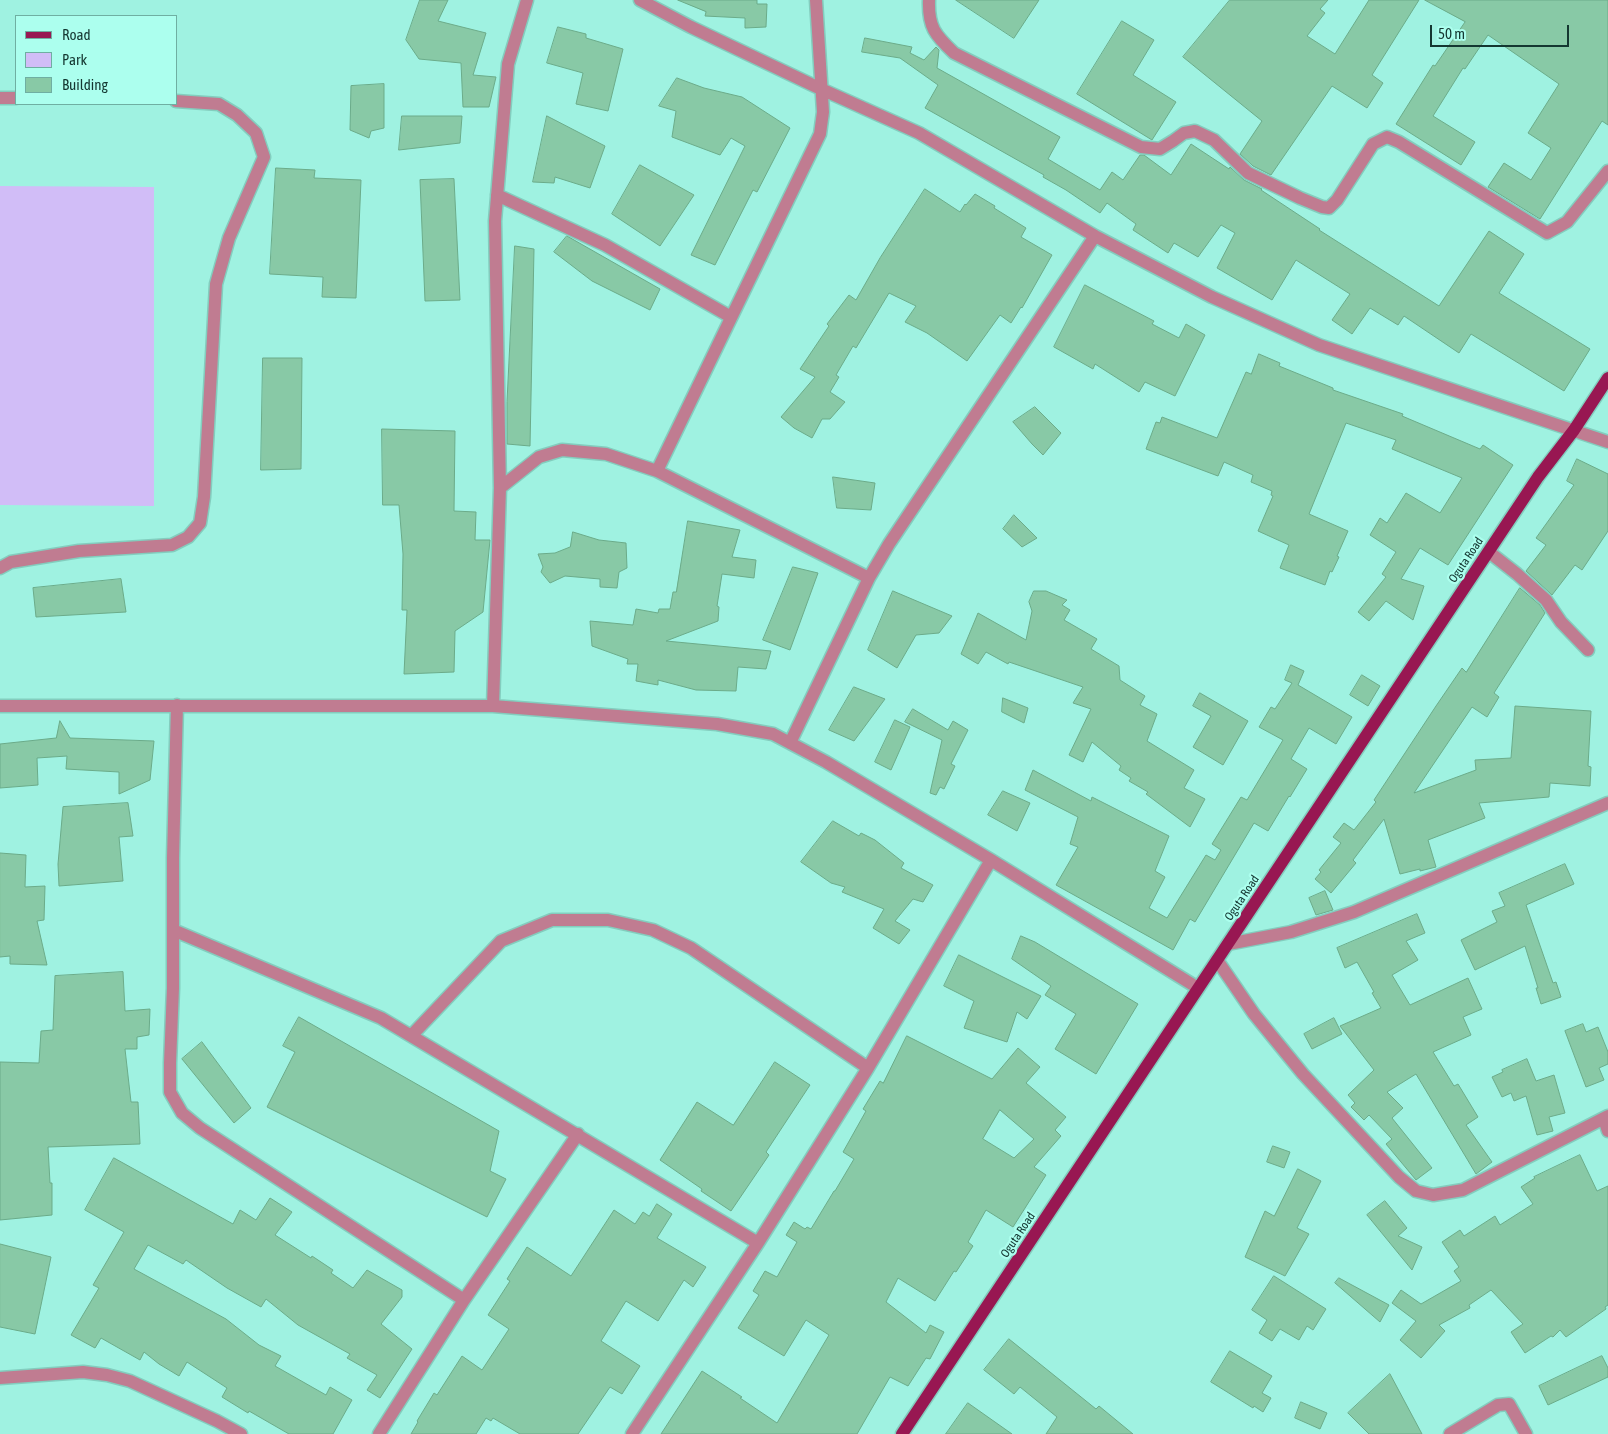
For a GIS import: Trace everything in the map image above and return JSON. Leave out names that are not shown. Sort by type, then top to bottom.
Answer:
[{"type":"main road","name":"Oguta Road","points":[[902,1434],[1538,477],[1574,430],[1608,378]]},
{"type":"street","points":[[493,706],[500,488],[495,221],[508,64],[527,0]]},
{"type":"street","points":[[640,0],[691,27],[821,89],[919,133],[1095,236],[1212,297],[1320,345],[1608,442]]},
{"type":"street","points":[[657,471],[820,134],[823,112],[816,0]]},
{"type":"street","points":[[929,0],[929,22],[933,31],[954,52],[1141,147],[1160,148],[1184,133],[1195,131],[1214,140],[1248,173],[1322,207],[1329,208],[1337,200],[1373,144],[1387,137],[1399,142],[1547,234],[1567,222],[1608,171]]},
{"type":"street","points":[[0,98],[15,98]]},
{"type":"street","points":[[0,568],[11,562],[79,551],[172,545],[188,537],[200,523],[204,497],[216,284],[229,238],[264,157],[256,133],[237,115],[219,104],[178,101]]},
{"type":"street","points":[[497,195],[605,245],[731,317]]},
{"type":"street","points":[[790,743],[869,578],[889,544],[1095,236]]},
{"type":"street","points":[[500,488],[539,457],[562,450],[606,454],[657,471],[869,578]]},
{"type":"street","points":[[1488,552],[1518,574],[1546,600],[1561,622],[1588,650]]},
{"type":"street","points":[[177,705],[170,1092],[182,1113],[200,1128],[464,1300]]},
{"type":"street","points":[[0,706],[493,706],[717,724],[773,734],[826,762],[991,860],[1198,988]]},
{"type":"street","points":[[1228,944],[1291,932],[1354,912],[1608,803]]},
{"type":"street","points":[[632,1434],[758,1243],[868,1068],[991,860]]},
{"type":"street","points":[[411,1036],[501,941],[552,920],[608,920],[653,930],[691,948],[868,1068]]},
{"type":"street","points":[[173,930],[381,1018],[758,1243]]},
{"type":"street","points":[[1217,960],[1254,1014],[1303,1074],[1398,1177],[1416,1192],[1433,1195],[1463,1190],[1606,1117],[1608,1131]]},
{"type":"street","points":[[379,1434],[464,1300],[578,1134]]},
{"type":"street","points":[[0,1378],[83,1372],[106,1375],[130,1381],[241,1434]]},
{"type":"street","points":[[1450,1434],[1498,1405],[1509,1404],[1517,1415],[1526,1434]]},
{"type":"green space","points":[[0,186],[154,187],[154,506],[0,505]]},
{"type":"building","points":[[420,0],[448,0],[438,21],[486,33],[473,75],[496,77],[489,107],[463,107],[461,63],[419,59],[406,40]]},
{"type":"building","points":[[678,0],[757,0],[757,4],[767,4],[766,27],[745,28],[745,18],[705,16],[706,12]]},
{"type":"building","points":[[956,0],[1039,0],[1014,38]]},
{"type":"building","points":[[1230,0],[1328,0],[1320,9],[1325,13],[1307,36],[1335,54],[1369,0],[1419,0],[1372,75],[1383,83],[1367,108],[1332,86],[1271,175],[1253,166],[1240,154],[1262,121],[1183,57]]},
{"type":"building","points":[[1425,0],[1608,0],[1608,125],[1602,121],[1540,219],[1488,187],[1504,163],[1531,180],[1551,148],[1528,133],[1559,84],[1488,35],[1465,69],[1463,68],[1433,116],[1475,142],[1461,165],[1396,124],[1433,65],[1435,66],[1465,22]]},
{"type":"building","points":[[1122,21],[1154,40],[1133,75],[1176,102],[1152,140],[1077,94]]},
{"type":"building","points":[[558,27],[586,34],[586,38],[623,49],[608,111],[576,104],[583,73],[547,63]]},
{"type":"building","points":[[865,38],[912,47],[910,53],[924,60],[936,47],[939,50],[937,68],[1060,137],[1048,159],[1100,190],[1112,172],[1123,180],[1140,155],[1144,155],[1171,175],[1191,144],[1229,169],[1230,167],[1244,180],[1262,189],[1319,230],[1439,306],[1489,231],[1524,254],[1499,293],[1590,349],[1564,391],[1471,334],[1459,353],[1404,316],[1398,325],[1370,308],[1352,334],[1332,320],[1350,294],[1296,260],[1272,300],[1217,268],[1235,233],[1221,225],[1198,257],[1174,243],[1168,253],[1133,230],[1136,224],[1107,203],[1100,213],[1043,177],[1044,175],[925,108],[938,85],[900,58],[862,52]]},
{"type":"building","points":[[677,78],[704,88],[742,97],[790,128],[757,192],[753,190],[715,265],[691,255],[745,146],[731,138],[720,155],[672,137],[676,111],[659,106]]},
{"type":"building","points":[[384,84],[384,128],[371,131],[369,138],[350,130],[351,86]]},
{"type":"building","points":[[402,116],[462,116],[460,143],[399,150]]},
{"type":"building","points":[[547,116],[605,146],[590,188],[555,177],[554,183],[533,182]]},
{"type":"building","points":[[640,165],[694,195],[660,246],[612,214]]},
{"type":"building","points":[[276,168],[315,170],[314,178],[361,180],[356,298],[322,297],[323,277],[270,274]]},
{"type":"building","points":[[454,179],[460,300],[425,301],[420,180]]},
{"type":"building","points":[[925,189],[960,212],[975,194],[1026,228],[1021,237],[1052,255],[1022,308],[1011,323],[1000,315],[967,361],[927,333],[905,322],[916,306],[889,293],[856,348],[853,346],[836,375],[839,377],[830,392],[845,402],[830,419],[822,419],[812,438],[794,428],[781,417],[815,377],[800,369],[829,326],[827,324],[849,295],[856,300],[880,258]]},
{"type":"building","points":[[567,236],[660,289],[650,310],[592,281],[554,252]]},
{"type":"building","points":[[515,246],[534,249],[530,446],[507,444],[507,402]]},
{"type":"building","points":[[1085,285],[1154,321],[1152,324],[1179,338],[1186,324],[1205,335],[1175,396],[1145,382],[1139,392],[1095,364],[1093,369],[1054,347]]},
{"type":"building","points":[[1259,354],[1280,363],[1279,366],[1333,388],[1333,390],[1403,414],[1402,416],[1480,449],[1483,445],[1513,465],[1448,565],[1420,548],[1401,579],[1424,586],[1413,620],[1386,601],[1369,621],[1358,612],[1386,577],[1382,574],[1396,552],[1370,535],[1380,518],[1387,523],[1406,493],[1440,513],[1462,478],[1392,449],[1396,440],[1346,423],[1309,514],[1348,531],[1337,556],[1339,557],[1332,572],[1330,571],[1325,585],[1280,568],[1289,545],[1258,531],[1273,496],[1271,495],[1272,491],[1251,482],[1253,475],[1224,462],[1218,476],[1146,449],[1156,422],[1160,423],[1162,417],[1217,438],[1246,372],[1251,374]]},
{"type":"building","points":[[263,358],[302,358],[301,469],[261,470]]},
{"type":"building","points":[[1035,407],[1061,433],[1043,455],[1013,422]]},
{"type":"building","points":[[382,429],[455,431],[454,511],[476,512],[475,540],[490,540],[483,612],[455,631],[454,672],[404,674],[407,610],[402,610],[403,554],[399,505],[383,505]]},
{"type":"building","points":[[1577,459],[1608,474],[1608,531],[1582,570],[1575,565],[1552,595],[1526,571],[1546,545],[1536,538],[1574,485],[1567,481]]},
{"type":"building","points":[[833,477],[875,483],[871,510],[837,508]]},
{"type":"building","points":[[1014,515],[1037,538],[1022,547],[1003,529]]},
{"type":"building","points":[[688,521],[740,530],[732,557],[756,560],[754,578],[722,574],[717,606],[719,607],[718,621],[666,641],[771,651],[766,669],[738,667],[736,691],[696,690],[658,680],[658,685],[636,681],[638,664],[627,664],[628,659],[592,646],[590,621],[633,625],[636,609],[658,613],[659,609],[670,609],[673,592],[676,592]]},
{"type":"building","points":[[573,532],[599,540],[626,543],[627,568],[619,572],[617,588],[600,587],[600,579],[565,576],[550,583],[541,572],[543,567],[538,554],[555,553],[570,547]]},
{"type":"building","points":[[793,567],[818,573],[790,650],[763,640]]},
{"type":"building","points":[[121,579],[126,612],[36,617],[33,588]]},
{"type":"building","points":[[1520,588],[1540,605],[1545,613],[1494,693],[1499,697],[1487,717],[1472,707],[1414,793],[1476,770],[1475,760],[1511,758],[1515,706],[1591,711],[1588,766],[1591,767],[1590,786],[1550,783],[1549,797],[1479,803],[1485,818],[1428,840],[1436,867],[1420,871],[1420,869],[1400,874],[1384,819],[1353,860],[1356,863],[1331,893],[1315,879],[1321,872],[1319,870],[1341,843],[1333,837],[1344,823],[1354,830],[1376,802],[1374,800],[1436,706],[1462,668],[1466,672]]},
{"type":"building","points":[[893,591],[952,616],[939,633],[916,635],[897,668],[868,650]]},
{"type":"building","points":[[1034,591],[1046,591],[1067,600],[1062,605],[1070,610],[1064,620],[1097,639],[1091,649],[1119,666],[1120,680],[1145,696],[1140,705],[1157,714],[1147,741],[1194,770],[1184,788],[1205,799],[1190,827],[1146,794],[1148,792],[1129,781],[1131,778],[1119,770],[1121,766],[1092,742],[1083,762],[1069,755],[1091,709],[1073,703],[1083,687],[1009,662],[1008,664],[986,652],[978,664],[961,654],[978,613],[1026,640],[1032,611],[1029,602]]},
{"type":"building","points":[[1291,665],[1304,671],[1298,685],[1352,717],[1336,744],[1309,728],[1291,759],[1307,769],[1290,797],[1268,831],[1254,823],[1195,922],[1190,919],[1173,950],[1056,885],[1078,847],[1070,844],[1078,817],[1025,790],[1033,770],[1091,801],[1092,797],[1169,836],[1155,871],[1165,877],[1149,908],[1167,918],[1206,855],[1215,860],[1221,850],[1212,844],[1241,797],[1247,800],[1283,740],[1259,727],[1271,707],[1275,709],[1292,683],[1285,680]]},
{"type":"building","points":[[1362,675],[1380,686],[1368,706],[1350,695]]},
{"type":"building","points":[[854,687],[885,699],[854,741],[829,730]]},
{"type":"building","points":[[1200,693],[1248,721],[1223,765],[1193,747],[1211,716],[1193,706]]},
{"type":"building","points":[[1003,698],[1028,708],[1024,723],[1002,712]]},
{"type":"building","points":[[913,709],[948,730],[953,721],[968,730],[951,764],[955,766],[944,789],[940,787],[936,795],[930,793],[942,740],[905,722]]},
{"type":"building","points":[[895,720],[910,727],[891,770],[875,762]]},
{"type":"building","points":[[60,721],[70,738],[154,741],[150,780],[119,794],[119,772],[66,769],[67,756],[37,758],[38,785],[0,788],[0,744],[56,738]]},
{"type":"building","points":[[1003,791],[1030,803],[1017,831],[988,815]]},
{"type":"building","points":[[128,803],[133,836],[119,837],[123,881],[59,886],[58,864],[63,807]]},
{"type":"building","points":[[833,821],[859,836],[861,833],[875,840],[904,863],[901,868],[933,885],[923,902],[913,899],[895,921],[910,930],[899,944],[873,928],[884,909],[842,892],[845,887],[831,883],[801,862]]},
{"type":"building","points":[[0,853],[26,855],[25,887],[45,886],[44,920],[37,921],[47,965],[10,964],[10,956],[0,957]]},
{"type":"building","points":[[1565,864],[1574,884],[1526,905],[1553,983],[1556,982],[1561,997],[1541,1004],[1525,946],[1475,970],[1461,940],[1497,922],[1492,911],[1505,906],[1499,893]]},
{"type":"building","points":[[1325,891],[1333,910],[1316,915],[1309,898]]},
{"type":"building","points":[[1417,914],[1425,933],[1406,941],[1418,960],[1392,975],[1410,1005],[1468,978],[1482,1009],[1463,1017],[1471,1035],[1433,1052],[1454,1086],[1458,1084],[1478,1117],[1466,1125],[1492,1162],[1476,1174],[1416,1074],[1387,1092],[1403,1108],[1392,1118],[1432,1168],[1416,1180],[1386,1144],[1392,1139],[1369,1115],[1364,1120],[1351,1107],[1355,1103],[1348,1095],[1374,1070],[1340,1026],[1381,1008],[1357,962],[1345,968],[1337,948]]},
{"type":"building","points":[[1021,936],[1035,942],[1138,1004],[1096,1074],[1055,1049],[1076,1014],[1045,995],[1051,986],[1012,959]]},
{"type":"building","points":[[959,955],[1041,996],[1027,1019],[1017,1012],[1007,1042],[964,1028],[974,1001],[944,986]]},
{"type":"building","points":[[123,972],[125,1011],[150,1009],[149,1035],[137,1037],[137,1049],[125,1049],[131,1102],[138,1102],[140,1144],[48,1147],[50,1183],[52,1183],[52,1215],[0,1220],[0,1062],[39,1063],[41,1031],[53,1030],[55,976]]},
{"type":"building","points":[[299,1017],[499,1131],[490,1171],[506,1179],[487,1217],[267,1107],[295,1052],[283,1046]]},
{"type":"building","points":[[1334,1018],[1342,1034],[1312,1049],[1304,1034]]},
{"type":"building","points":[[1583,1024],[1586,1032],[1598,1027],[1608,1052],[1608,1064],[1599,1068],[1604,1080],[1586,1087],[1565,1031]]},
{"type":"building","points":[[907,1036],[992,1079],[1018,1048],[1040,1067],[1026,1083],[1066,1117],[1055,1130],[1061,1136],[1034,1167],[1046,1175],[1013,1227],[986,1210],[968,1242],[973,1246],[935,1301],[898,1278],[886,1302],[926,1333],[930,1325],[944,1332],[930,1359],[926,1358],[908,1386],[890,1377],[857,1434],[661,1434],[702,1371],[777,1423],[829,1335],[806,1320],[784,1356],[738,1328],[759,1295],[753,1291],[765,1271],[777,1277],[797,1242],[786,1235],[794,1222],[805,1229],[807,1227],[811,1229],[854,1159],[843,1152],[866,1111],[863,1109],[880,1081],[883,1083]],"holes":[[[1000,1110],[1034,1139],[1014,1158],[983,1139]]]},
{"type":"building","points":[[202,1042],[251,1108],[234,1123],[182,1059]]},
{"type":"building","points":[[1527,1059],[1536,1081],[1554,1075],[1565,1113],[1549,1117],[1553,1131],[1537,1135],[1526,1096],[1514,1101],[1511,1093],[1502,1097],[1492,1077],[1503,1072],[1502,1070]]},
{"type":"building","points":[[775,1062],[810,1085],[766,1152],[769,1155],[731,1211],[660,1160],[697,1102],[733,1125]]},
{"type":"building","points":[[1273,1146],[1290,1152],[1284,1168],[1267,1162]]},
{"type":"building","points":[[1580,1155],[1597,1191],[1608,1186],[1608,1305],[1605,1307],[1606,1309],[1566,1337],[1560,1330],[1553,1337],[1551,1336],[1525,1353],[1511,1332],[1523,1324],[1491,1290],[1469,1305],[1470,1308],[1439,1325],[1445,1331],[1421,1358],[1400,1340],[1416,1321],[1392,1303],[1401,1290],[1421,1304],[1461,1281],[1454,1271],[1459,1267],[1442,1242],[1460,1230],[1464,1236],[1495,1216],[1500,1225],[1533,1204],[1521,1187],[1534,1177]]},
{"type":"building","points":[[114,1158],[233,1224],[240,1210],[256,1220],[270,1198],[292,1212],[275,1235],[333,1270],[331,1273],[353,1288],[367,1270],[402,1290],[402,1297],[381,1324],[412,1349],[380,1398],[367,1390],[377,1375],[347,1358],[350,1354],[298,1325],[266,1299],[261,1307],[227,1288],[186,1260],[183,1264],[148,1245],[134,1269],[226,1319],[259,1345],[281,1356],[275,1366],[326,1395],[330,1387],[352,1400],[333,1434],[289,1434],[222,1397],[227,1388],[187,1362],[179,1376],[144,1352],[140,1360],[101,1338],[95,1348],[71,1335],[99,1288],[93,1285],[124,1232],[85,1210]]},
{"type":"building","points":[[1298,1169],[1321,1181],[1297,1228],[1309,1234],[1285,1276],[1245,1257],[1265,1211],[1274,1216]]},
{"type":"building","points":[[1385,1201],[1407,1228],[1398,1236],[1422,1247],[1412,1270],[1367,1215]]},
{"type":"building","points":[[657,1204],[672,1214],[657,1238],[706,1267],[693,1287],[684,1280],[658,1321],[626,1301],[601,1341],[640,1366],[622,1394],[610,1387],[578,1434],[520,1434],[493,1418],[491,1421],[486,1418],[476,1434],[411,1434],[434,1393],[437,1395],[462,1356],[482,1370],[509,1329],[488,1315],[510,1281],[507,1279],[527,1247],[571,1276],[614,1210],[635,1224],[643,1212],[649,1216]]},
{"type":"building","points":[[0,1244],[51,1257],[35,1334],[0,1327]]},
{"type":"building","points":[[1274,1276],[1326,1309],[1313,1330],[1307,1326],[1299,1340],[1280,1329],[1272,1341],[1259,1333],[1267,1320],[1252,1310]]},
{"type":"building","points":[[1339,1278],[1389,1305],[1380,1322],[1335,1283]]},
{"type":"building","points":[[1009,1339],[1096,1409],[1099,1406],[1133,1434],[1046,1434],[1057,1417],[1020,1387],[1014,1394],[984,1370]]},
{"type":"building","points":[[1230,1351],[1272,1376],[1262,1393],[1271,1398],[1263,1412],[1254,1406],[1253,1408],[1211,1382]]},
{"type":"building","points":[[1602,1356],[1608,1368],[1608,1377],[1548,1405],[1539,1386]]},
{"type":"building","points":[[1390,1374],[1422,1434],[1369,1434],[1348,1413]]},
{"type":"building","points":[[1301,1402],[1327,1413],[1320,1429],[1295,1418]]},
{"type":"building","points":[[968,1403],[1012,1434],[946,1434]]}]
